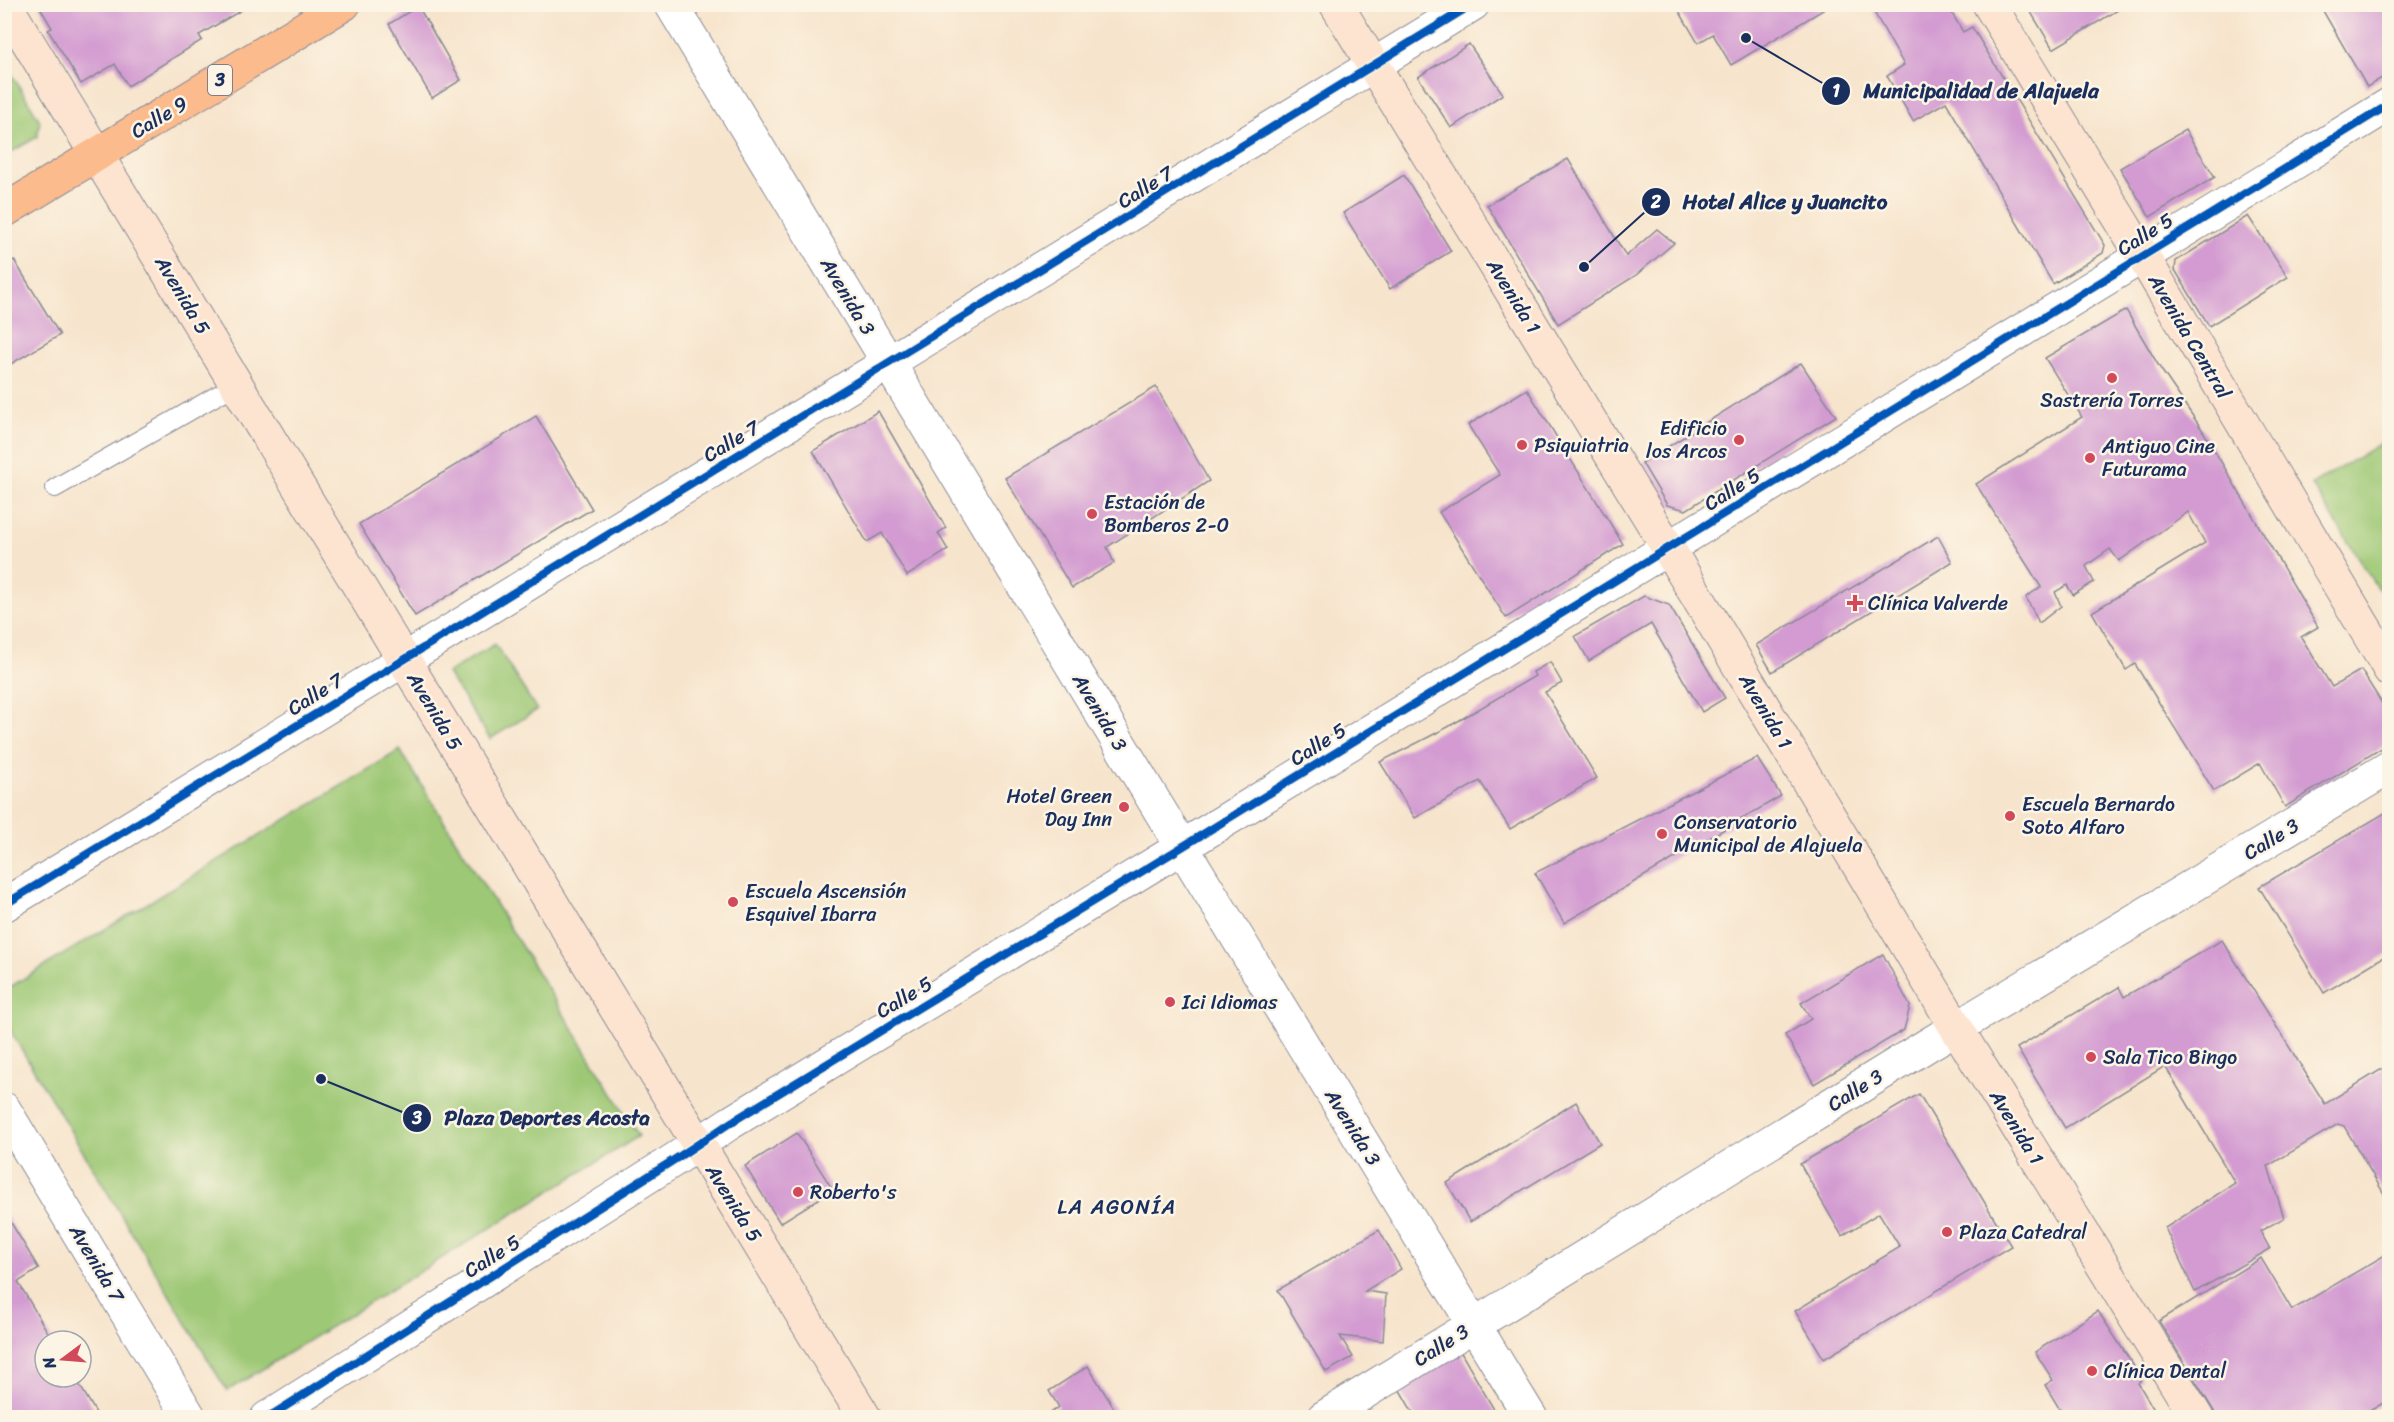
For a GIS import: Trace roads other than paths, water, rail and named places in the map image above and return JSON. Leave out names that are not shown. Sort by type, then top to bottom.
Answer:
[{"type":"main road","name":"Calle 9","points":[[4,210],[344,4]]},
{"type":"street","name":"Avenida 5","points":[[5,4],[865,1418]]},
{"type":"street","name":"Avenida 3","points":[[671,4],[1531,1418]]},
{"type":"street","name":"Avenida 1","points":[[1336,4],[1668,548],[1957,1029],[2197,1418]]},
{"type":"street","name":"Calle 7","points":[[4,905],[1473,4]]},
{"type":"street","name":"Avenida Central","points":[[1989,4],[2390,670]]},
{"type":"street","name":"Calle 5","points":[[267,1418],[697,1144],[2390,104]]},
{"type":"street","name":"Calle 3","points":[[1323,1418],[1957,1029],[2390,767]]},
{"type":"street","name":"Avenida 7","points":[[4,1108],[190,1418]]},
{"type":"lane","points":[[54,488],[237,384]]},
{"type":"place","name":"Municipalidad de Alajuela","points":[[1746,38]]},
{"type":"place","name":"Hotel Alice y Juancito","points":[[1584,267]]},
{"type":"place","name":"Sastrería Torres","points":[[2112,378]]},
{"type":"place","name":"Edificio los Arcos","points":[[1739,440]]},
{"type":"place","name":"Psiquiatria","points":[[1522,445]]},
{"type":"place","name":"Antiguo Cine Futurama","points":[[2090,458]]},
{"type":"place","name":"Estación de Bomberos 2-0","points":[[1092,514]]},
{"type":"place","name":"Clínica Valverde","points":[[1855,603]]},
{"type":"place","name":"Hotel Green Day Inn","points":[[1124,807]]},
{"type":"place","name":"Escuela Bernardo Soto Alfaro","points":[[2010,816]]},
{"type":"place","name":"Conservatorio Municipal de Alajuela","points":[[1662,834]]},
{"type":"place","name":"Escuela Ascensión Esquivel Ibarra","points":[[733,902]]},
{"type":"place","name":"Ici Idiomas","points":[[1170,1002]]},
{"type":"place","name":"Sala Tico Bingo","points":[[2091,1057]]},
{"type":"place","name":"Plaza Deportes Acosta","points":[[321,1079]]},
{"type":"place","name":"Roberto's","points":[[798,1192]]},
{"type":"place","name":"Plaza Catedral","points":[[1947,1232]]},
{"type":"place","name":"Clínica Dental","points":[[2092,1371]]},
{"type":"district","name":"LA AGONÍA","points":[[1117,1207]]}]
